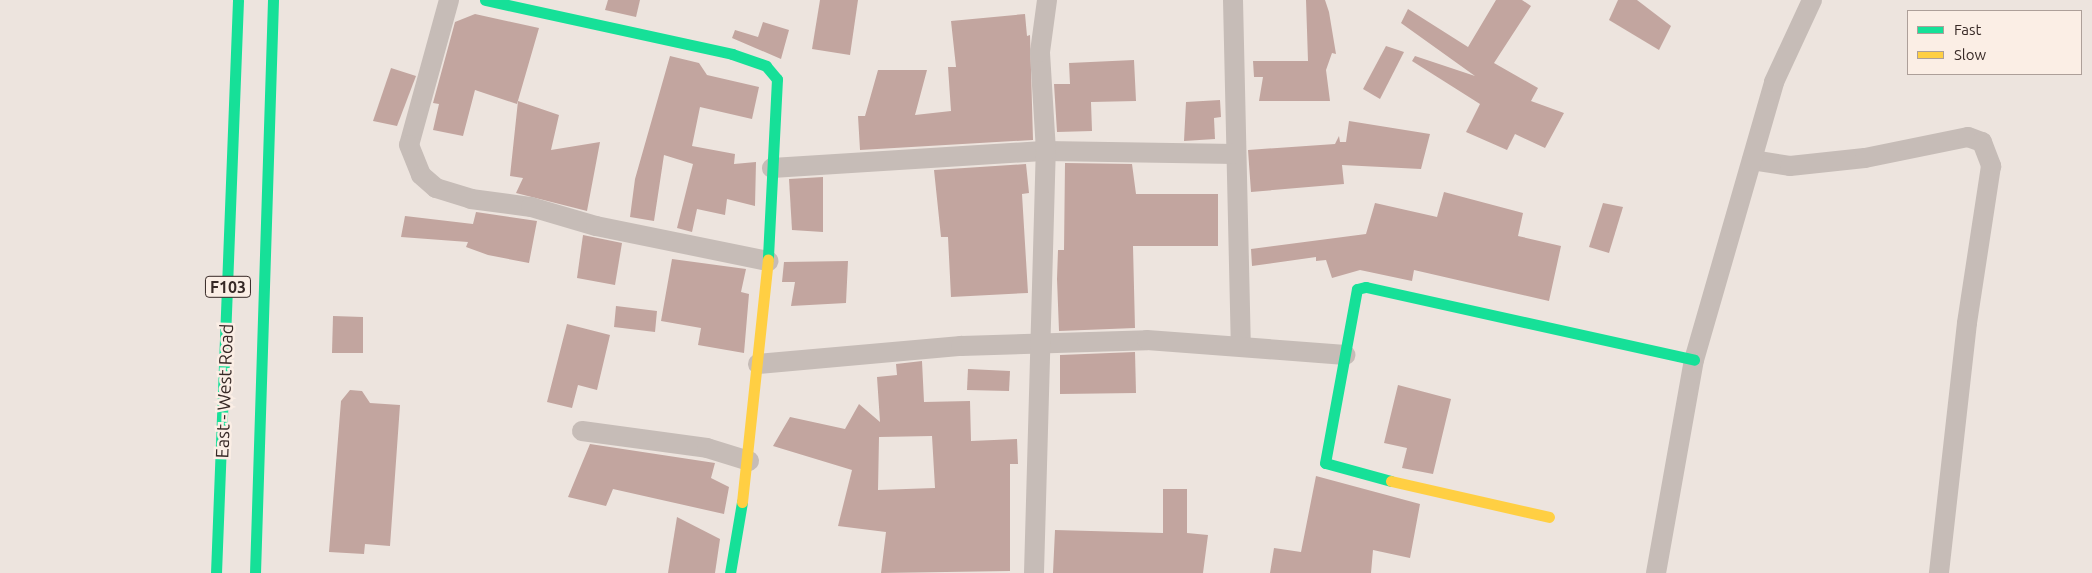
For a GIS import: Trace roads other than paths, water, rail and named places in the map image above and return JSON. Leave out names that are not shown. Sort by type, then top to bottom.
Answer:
[{"type":"street","name":"East - West Road","points":[[216,573],[238,0]]},
{"type":"street","name":"East - West Road","points":[[255,573],[273,0]]},
{"type":"street","points":[[449,0],[409,145],[421,175],[436,188],[470,199],[531,207],[596,226],[768,261]]},
{"type":"street","points":[[485,0],[649,33],[766,66],[777,79],[768,261],[749,461],[730,573]]},
{"type":"street","points":[[1034,573],[1046,151],[1040,52],[1047,0]]},
{"type":"street","points":[[1233,0],[1235,154],[1242,345]]},
{"type":"street","points":[[1656,573],[1694,360],[1774,82],[1812,0]]},
{"type":"street","points":[[1752,160],[1790,166],[1865,158],[1968,137],[1982,142],[1991,166],[1967,323],[1939,573]]},
{"type":"street","points":[[772,168],[1046,151],[1235,154]]},
{"type":"street","points":[[1549,517],[1329,467],[1323,457],[1345,355],[1353,295],[1366,287],[1694,360]]},
{"type":"street","points":[[758,364],[841,354],[1041,343],[1147,340],[1242,345],[1345,355]]},
{"type":"street","points":[[582,430],[707,448],[749,461]]}]
